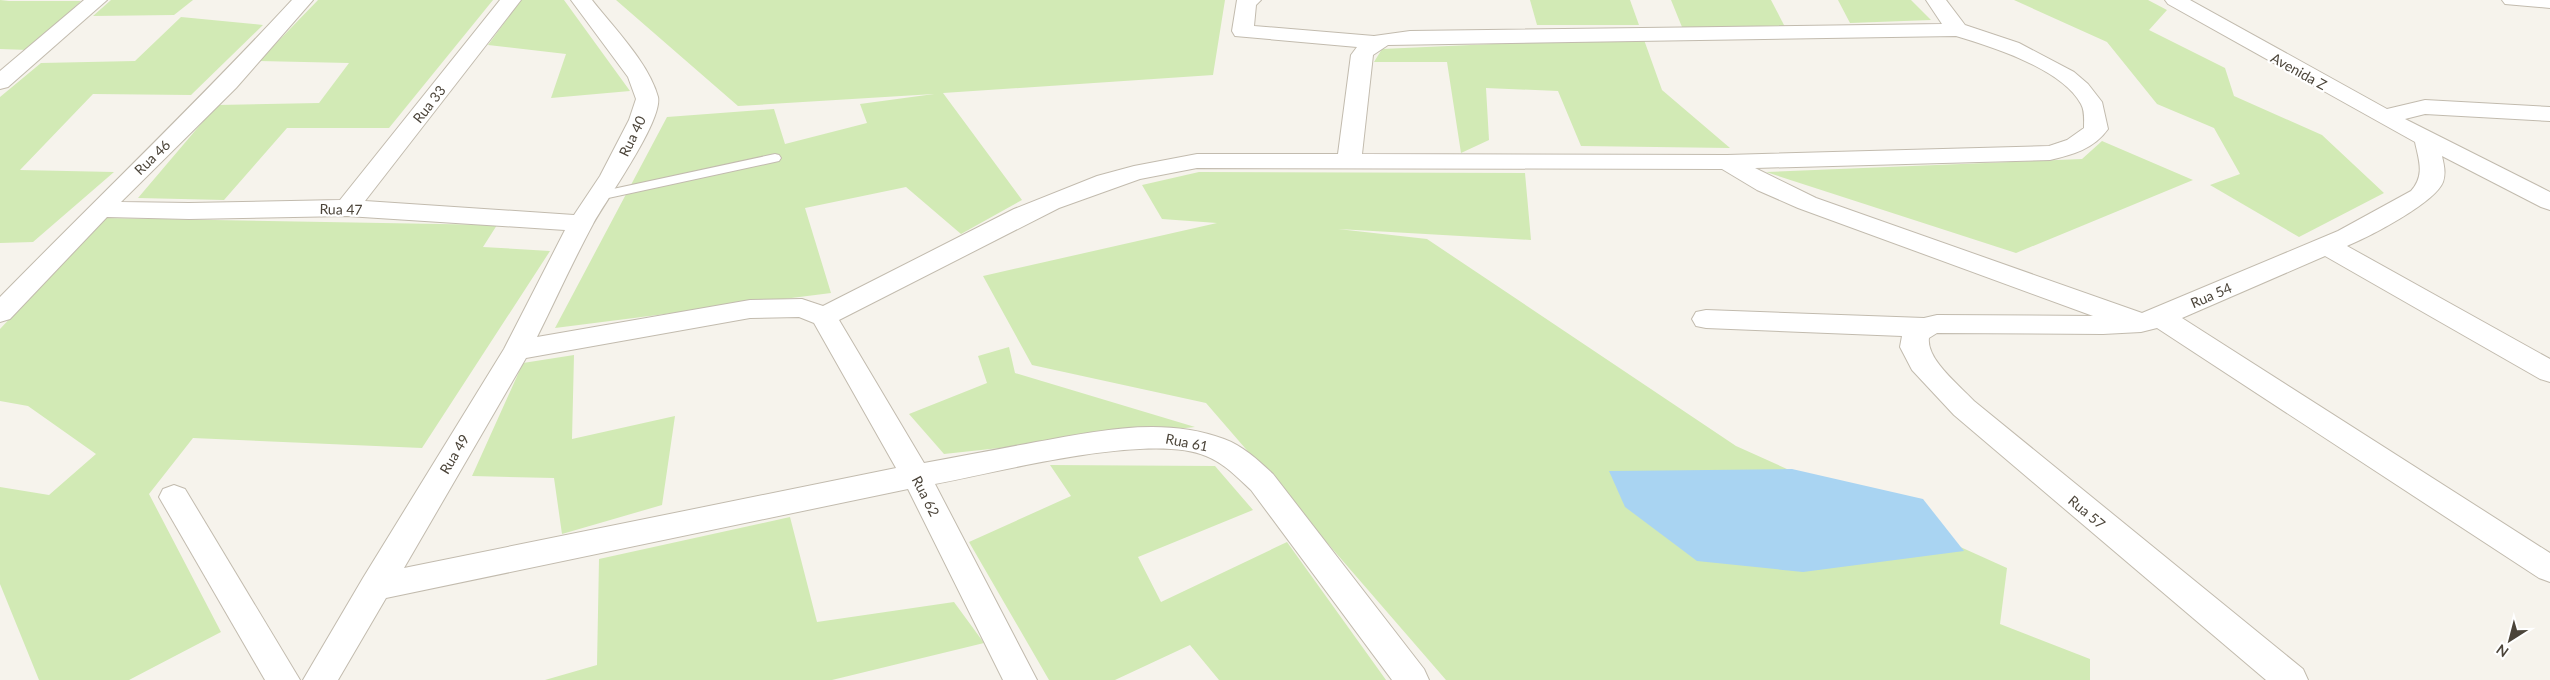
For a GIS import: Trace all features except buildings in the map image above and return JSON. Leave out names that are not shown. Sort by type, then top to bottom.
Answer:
[{"type":"street","points":[[0,82],[97,0]]},
{"type":"street","name":"Rua 46","points":[[0,313],[228,83],[303,0]]},
{"type":"street","name":"Rua 33","points":[[347,208],[511,0]]},
{"type":"street","name":"Rua 40","points":[[581,0],[639,76],[647,100],[641,120],[599,196],[581,223]]},
{"type":"street","points":[[1251,0],[1246,2],[1243,31],[1375,42]]},
{"type":"street","points":[[1936,0],[1957,30]]},
{"type":"street","name":"Avenida Z","points":[[2175,0],[2384,117],[2550,202]]},
{"type":"street","points":[[2512,0],[2550,2]]},
{"type":"street","points":[[517,350],[750,309],[802,308],[824,317],[1017,216],[1110,178],[1154,167],[1198,161],[1727,162],[2050,153],[2074,147],[2096,129],[2092,103],[2071,81],[2053,69],[2007,45],[1957,30],[1384,38],[1366,48],[1359,65],[1349,161]]},
{"type":"street","points":[[2384,117],[2425,106],[2550,114]]},
{"type":"street","name":"Rua 54","points":[[1706,319],[1924,327],[1937,324],[2104,325],[2150,320],[2348,237],[2420,196],[2430,184],[2433,172],[2426,139]]},
{"type":"street","points":[[1727,162],[1766,185],[1807,203],[2150,320],[2550,569]]},
{"type":"street","name":"Rua 47","points":[[101,209],[189,211],[347,208],[581,223]]},
{"type":"street","name":"Rua 49","points":[[320,680],[374,586],[517,350],[581,223]]},
{"type":"street","points":[[2327,246],[2550,372]]},
{"type":"street","name":"Rua 62","points":[[824,317],[916,476],[1020,680]]},
{"type":"street","name":"Rua 57","points":[[1924,327],[1916,334],[1914,347],[1922,363],[1964,408],[2262,668],[2292,680]]},
{"type":"street","name":"Rua 61","points":[[374,586],[916,476],[1086,444],[1163,437],[1185,439],[1215,447],[1240,462],[1262,482],[1412,680]]},
{"type":"street","points":[[174,497],[283,680]]},
{"type":"lane","points":[[599,196],[775,158]]},
{"type":"green space","points":[[0,0],[81,1],[28,50],[0,49]]},
{"type":"green space","points":[[111,0],[193,0],[174,15],[93,16]]},
{"type":"green space","points":[[318,0],[493,0],[389,128],[287,128],[224,200],[138,198],[217,105],[319,103],[349,63],[259,61]]},
{"type":"green space","points":[[521,0],[564,0],[630,91],[551,98],[566,54],[488,45]]},
{"type":"green space","points":[[616,0],[1225,0],[1213,75],[943,93],[1022,200],[961,234],[906,187],[805,208],[831,293],[555,328],[667,117],[774,109],[785,144],[867,123],[860,104],[934,94],[738,106]]},
{"type":"green space","points":[[1530,0],[1630,0],[1639,25],[1537,25]]},
{"type":"green space","points":[[1671,0],[1771,0],[1785,27],[1682,27]]},
{"type":"green space","points":[[1838,0],[1911,0],[1931,20],[1850,23]]},
{"type":"green space","points":[[2014,0],[2148,0],[2167,10],[2149,30],[2225,68],[2234,96],[2322,135],[2384,193],[2299,237],[2210,185],[2240,174],[2214,128],[2157,104],[2107,42]]},
{"type":"green space","points":[[181,17],[263,25],[191,95],[93,94],[20,170],[114,172],[33,242],[0,243],[0,97],[41,63],[135,61]]},
{"type":"green space","points":[[1643,37],[1662,90],[1730,148],[1581,146],[1558,91],[1486,88],[1489,140],[1461,153],[1447,62],[1374,62],[1382,49]]},
{"type":"green space","points":[[2102,141],[2193,180],[2016,253],[1766,172],[2082,159]]},
{"type":"green space","points":[[1199,172],[1525,173],[1531,240],[1338,229],[1427,239],[1736,446],[2007,568],[2000,624],[2090,659],[2090,680],[1446,680],[1206,403],[1032,365],[983,276],[1217,223],[1162,219],[1142,185]]},
{"type":"green space","points":[[104,218],[497,225],[483,247],[550,251],[422,448],[193,438],[149,494],[221,632],[129,680],[39,680],[0,584],[0,487],[49,495],[96,454],[28,406],[0,401],[0,329]]},
{"type":"green space","points":[[1009,347],[1015,373],[1195,427],[944,454],[909,414],[987,383],[978,356]]},
{"type":"green space","points":[[574,355],[572,439],[675,416],[662,505],[562,534],[554,478],[472,476],[523,363]]},
{"type":"green space","points":[[1050,465],[1215,466],[1253,510],[1138,557],[1161,602],[1287,542],[1386,680],[1219,680],[1190,645],[1115,680],[1049,680],[969,542],[1071,496]]},
{"type":"green space","points":[[790,517],[817,622],[954,602],[984,643],[832,680],[545,680],[597,665],[599,559]]},
{"type":"water","points":[[1792,469],[1923,499],[1964,551],[1803,572],[1697,561],[1625,507],[1609,471]]}]
